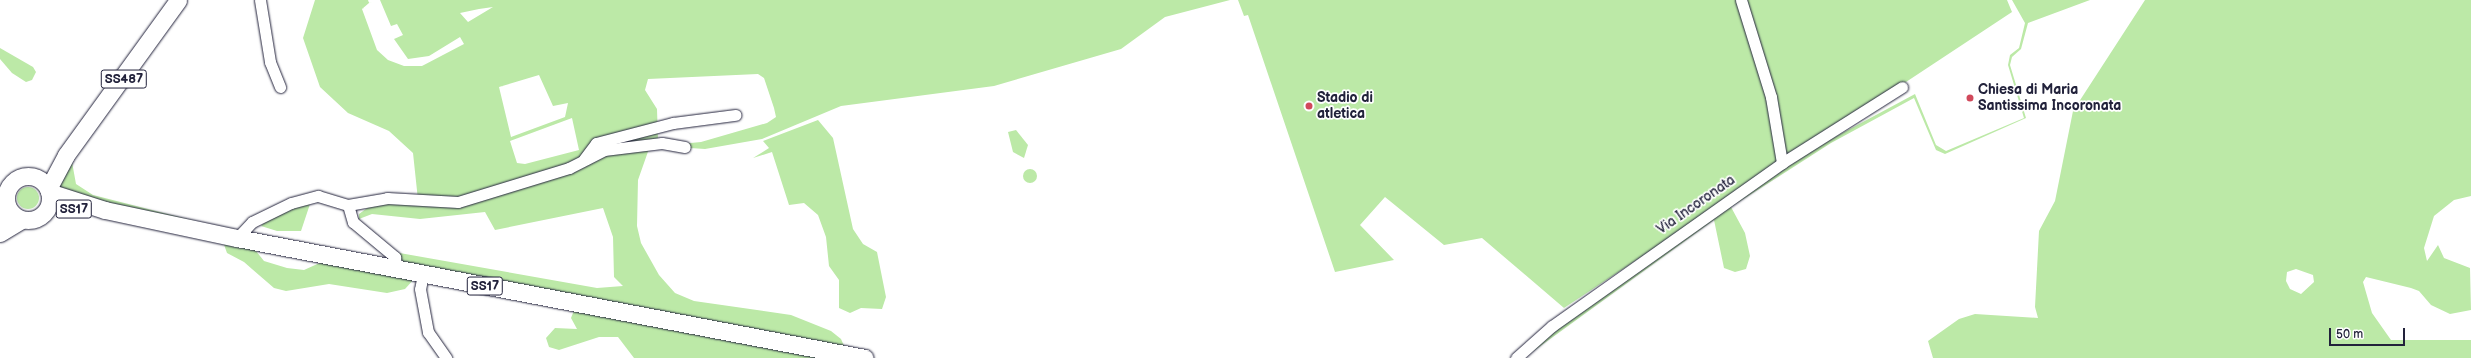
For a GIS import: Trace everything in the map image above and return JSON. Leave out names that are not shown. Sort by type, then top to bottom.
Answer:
[{"type":"main road","name":"SS487","points":[[48,190],[66,155],[178,0]]},
{"type":"main road","name":"SS487","points":[[14,181],[66,155]]},
{"type":"main road","name":"SS17","points":[[14,181],[37,178],[48,190],[105,210],[237,238],[865,358]]},
{"type":"main road","points":[[14,181],[7,192],[5,204],[25,219]]},
{"type":"main road","name":"SS17","points":[[42,214],[49,204],[48,190]]},
{"type":"main road","name":"SS17","points":[[25,219],[42,214],[105,210]]},
{"type":"street","points":[[260,0],[266,48],[280,87]]},
{"type":"street","points":[[1741,0],[1771,97],[1782,163]]},
{"type":"street","name":"Via Incoronata","points":[[1516,358],[1552,326],[1782,163],[1902,87]]},
{"type":"street","points":[[584,160],[596,143],[673,123],[735,115]]},
{"type":"street","points":[[237,238],[252,222],[291,203],[318,196],[348,205],[387,198],[458,202],[509,188],[584,160],[604,150],[630,144],[685,147]]},
{"type":"street","points":[[0,222],[5,204]]},
{"type":"street","points":[[348,205],[353,222],[395,258],[396,269]]},
{"type":"street","points":[[0,234],[25,219]]},
{"type":"street","points":[[424,274],[420,289],[428,332],[446,358]]},
{"type":"green space","points":[[315,0],[368,0],[369,3],[362,9],[377,50],[388,60],[404,66],[422,66],[464,44],[460,37],[429,56],[408,59],[394,39],[403,35],[397,24],[391,26],[380,0],[1230,0],[1165,17],[1121,49],[994,86],[841,106],[762,139],[705,149],[630,144],[458,202],[418,200],[413,153],[389,131],[348,113],[320,87],[303,38]],"holes":[[[493,7],[468,22],[460,13]],[[758,74],[764,78],[776,117],[767,123],[701,142],[680,144],[658,140],[657,109],[645,90],[648,79]],[[539,75],[553,106],[568,103],[565,117],[511,137],[499,87]],[[572,118],[579,150],[525,164],[517,163],[510,141]]]},
{"type":"green space","points":[[1238,0],[2007,0],[2012,12],[1564,308],[1482,238],[1444,245],[1385,197],[1360,225],[1394,260],[1335,272],[1248,15],[1244,16]]},
{"type":"green space","points":[[2012,0],[2090,0],[2028,23],[2021,49],[2012,57],[2010,65],[2026,118],[1945,154],[1936,150],[1914,98],[1831,143],[1731,207],[1745,233],[1750,256],[1746,269],[1735,272],[1724,268],[1714,220],[1524,358],[1543,339],[1794,159],[1915,94],[1936,145],[1946,151],[2024,118],[2008,65],[2010,55],[2019,48],[2025,23]]},
{"type":"green space","points":[[2145,0],[2471,0],[2471,196],[2454,200],[2434,216],[2424,248],[2427,261],[2438,245],[2444,258],[2470,268],[2471,310],[2450,314],[2431,305],[2419,291],[2411,288],[2366,277],[2363,282],[2372,313],[2391,340],[2471,340],[2471,358],[1933,358],[1928,341],[1959,319],[1975,314],[2038,318],[2035,307],[2039,231],[2055,201],[2073,111]],"holes":[[[2296,269],[2313,275],[2314,282],[2301,294],[2290,289],[2286,281],[2287,272]]]},
{"type":"green space","points":[[0,48],[33,67],[36,72],[32,80],[26,82],[12,73],[0,59]]},
{"type":"green space","points":[[818,120],[833,138],[853,229],[863,244],[877,252],[886,297],[882,309],[861,308],[850,313],[839,308],[839,280],[829,266],[826,237],[818,215],[804,203],[789,205],[772,152],[753,158],[769,148],[763,141]]},
{"type":"green space","points":[[1016,130],[1028,145],[1024,158],[1013,152],[1008,132]]},
{"type":"green space","points":[[650,146],[638,180],[637,226],[641,243],[659,275],[675,293],[694,301],[791,315],[831,331],[841,339],[845,348],[405,264],[394,252],[597,288],[623,286],[614,277],[613,237],[603,208],[495,230],[485,212],[420,219],[372,214],[359,219],[359,214],[377,201],[458,205],[605,152]]},
{"type":"green space","points":[[72,162],[76,184],[93,195],[207,224],[63,193],[57,189]]},
{"type":"green space","points":[[1030,169],[1035,171],[1037,176],[1035,181],[1030,183],[1025,181],[1023,176],[1025,171]]},
{"type":"green space","points":[[28,187],[36,190],[39,198],[36,206],[28,209],[20,206],[17,198],[20,190]]},
{"type":"green space","points":[[311,201],[301,231],[277,231],[261,226],[271,215]]},
{"type":"green space","points":[[222,239],[252,246],[264,261],[287,268],[304,270],[324,261],[415,278],[405,289],[387,293],[329,284],[286,291],[274,288],[244,262],[227,253]]},
{"type":"green space","points":[[575,308],[838,358],[634,358],[618,337],[599,337],[559,350],[549,347],[546,338],[555,328],[577,329],[571,318]]},
{"type":"place","name":"Chiesa di Maria Santissima Incoronata","points":[[1970,98]]},
{"type":"place","name":"Stadio di atletica","points":[[1309,106]]}]
